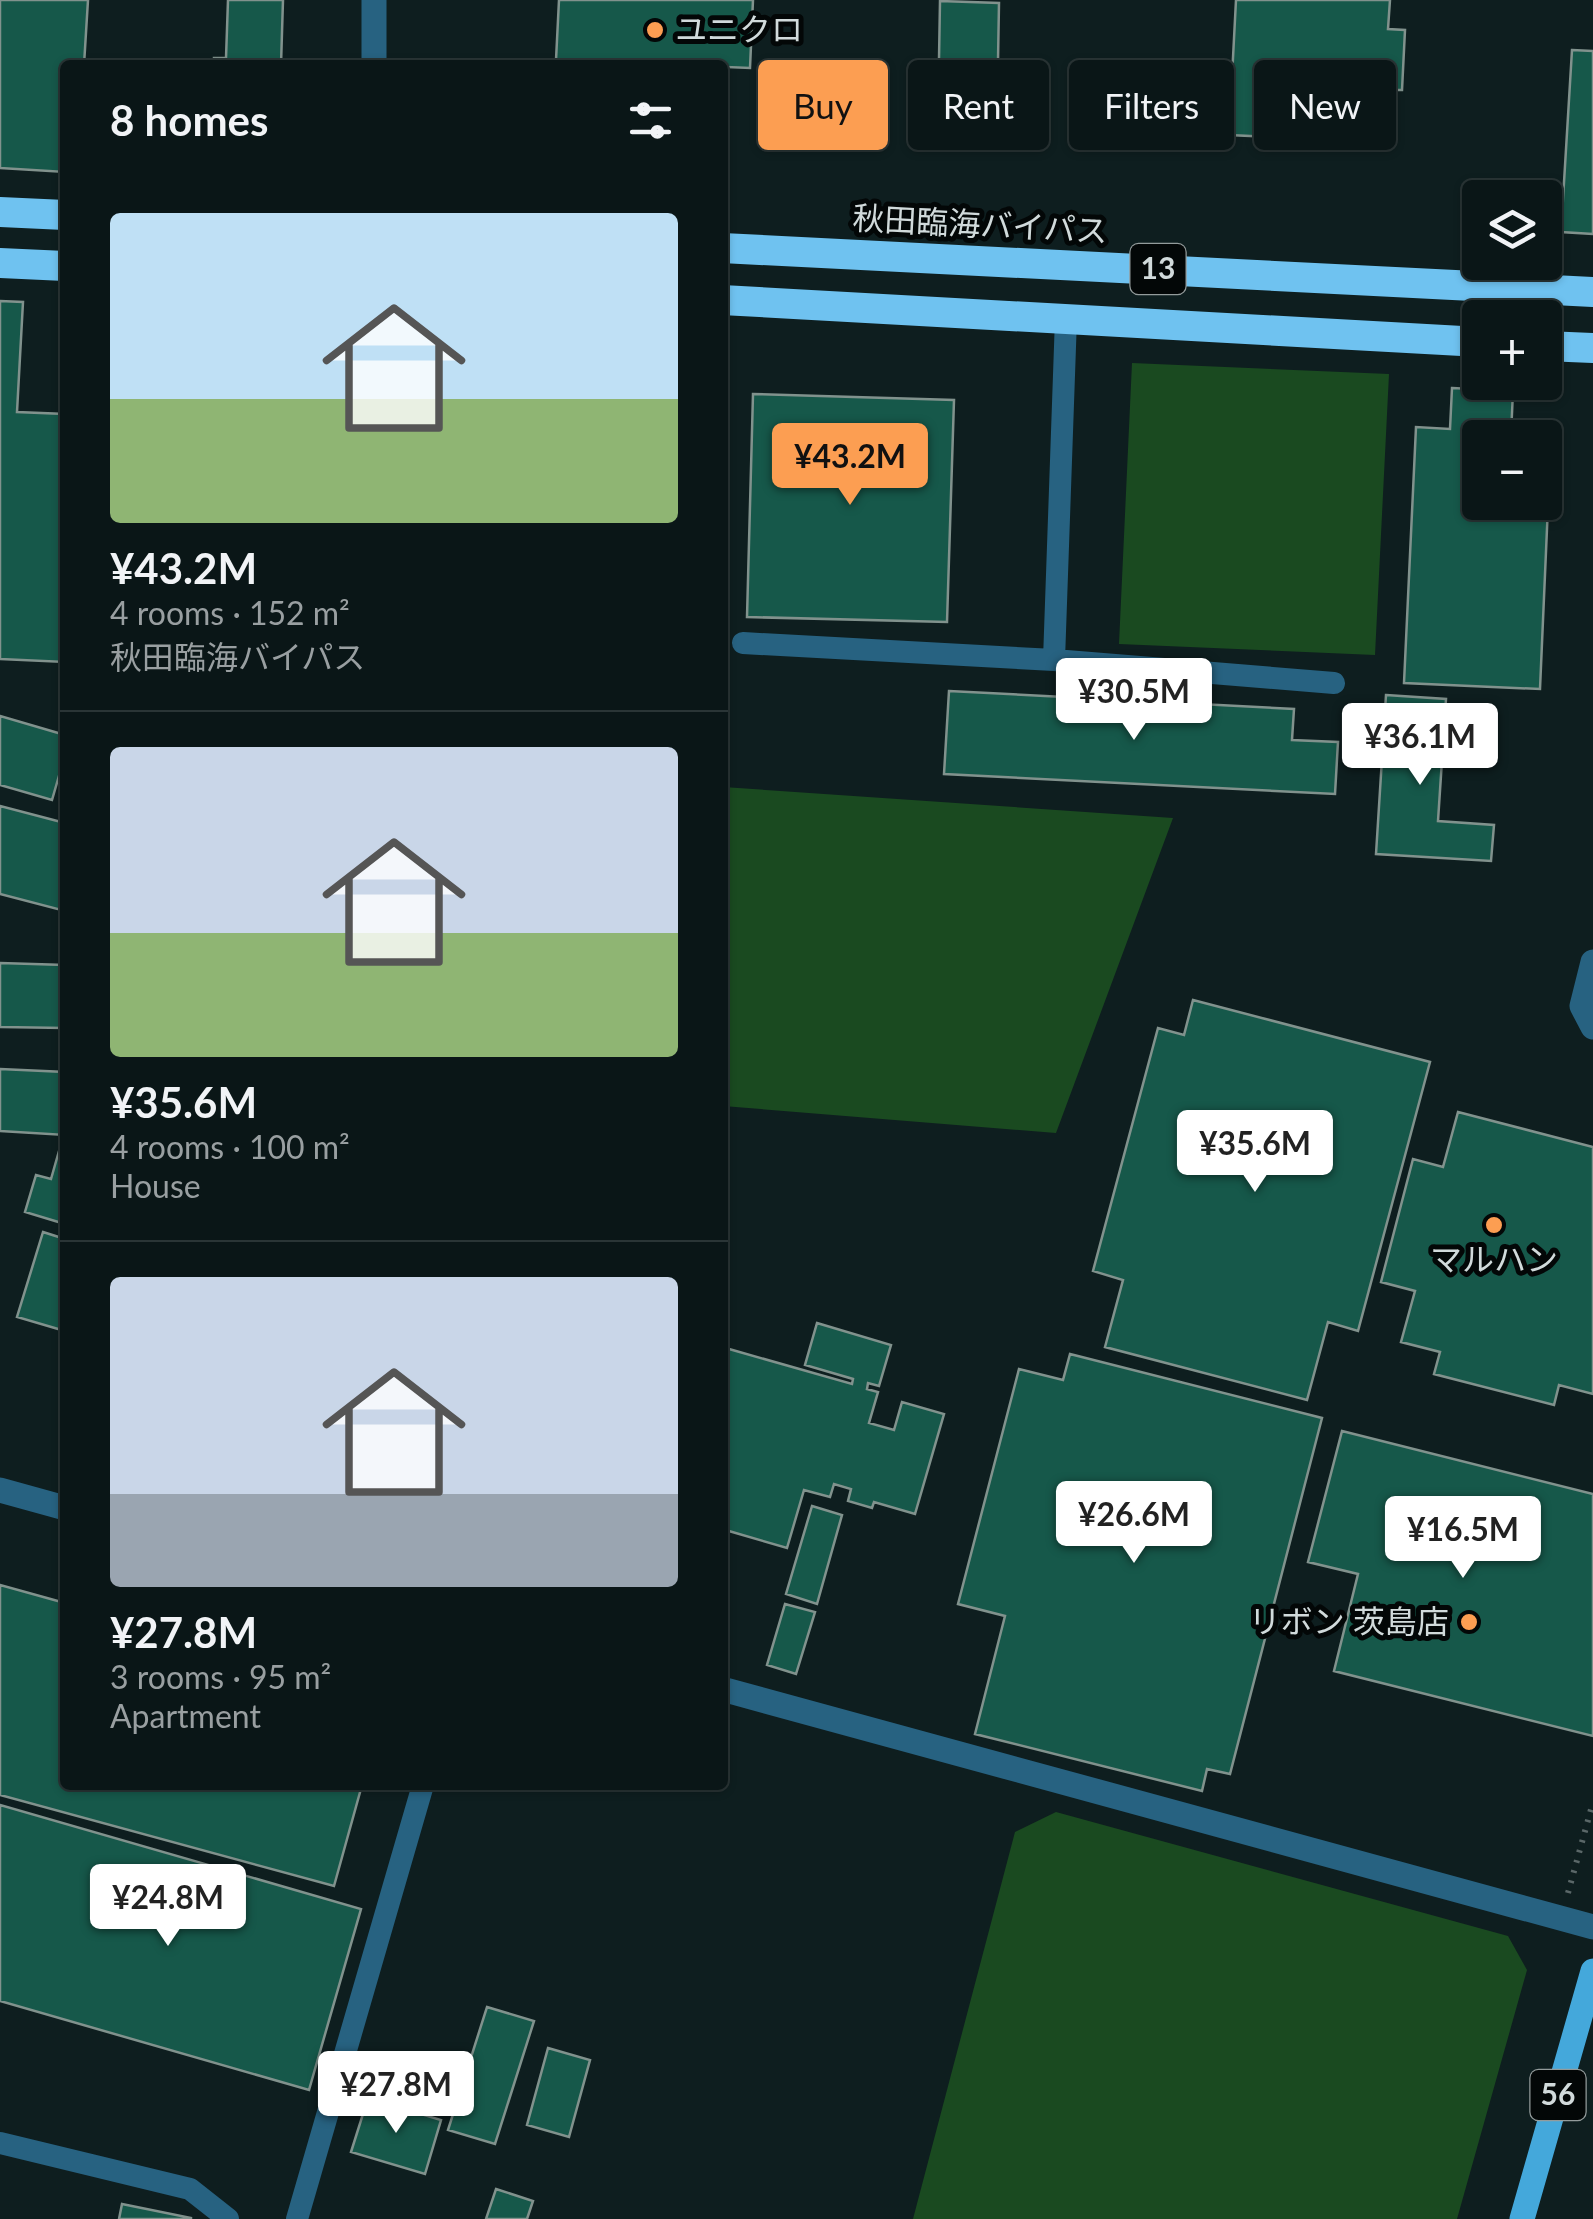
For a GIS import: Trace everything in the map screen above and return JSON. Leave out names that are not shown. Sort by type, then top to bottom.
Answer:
[{"type":"highway","points":[[0,212],[60,214]]},
{"type":"highway","name":"秋田臨海バイパス","points":[[728,248],[1593,292]]},
{"type":"highway","points":[[0,263],[60,266]]},
{"type":"highway","name":"13","points":[[728,300],[1462,341]]},
{"type":"highway","points":[[1562,347],[1593,348]]},
{"type":"main road","name":"56","points":[[1522,2219],[1593,1971]]},
{"type":"street","points":[[374,0],[374,60]]},
{"type":"street","points":[[1593,962],[1582,1006],[1593,1026]]},
{"type":"street","points":[[0,1490],[60,1507]]},
{"type":"street","points":[[728,1690],[1593,1927]]},
{"type":"lane","points":[[1054,660],[1066,318]]},
{"type":"lane","points":[[744,644],[1054,660],[1334,683]]},
{"type":"lane","points":[[297,2219],[422,1790]]},
{"type":"lane","points":[[0,2142],[190,2189],[228,2219]]},
{"type":"path","points":[[1562,1918],[1593,1802]]},
{"type":"green space","points":[[1132,363],[1389,374],[1375,655],[1119,644]]},
{"type":"green space","points":[[728,787],[1173,818],[1056,1133],[728,1106]]},
{"type":"green space","points":[[1056,1812],[1508,1936],[1527,1970],[1457,2219],[913,2219],[1015,1832]]},
{"type":"building","points":[[0,0],[88,0],[84,60],[60,60],[60,172],[0,168]]},
{"type":"building","points":[[228,0],[283,0],[281,60],[214,60],[226,58]]},
{"type":"building","name":"ユニクロ","points":[[559,0],[753,0],[750,68],[728,67],[728,60],[556,60]]},
{"type":"building","points":[[1236,0],[1390,0],[1388,29],[1405,30],[1402,90],[1396,90],[1396,60],[1254,60],[1254,136],[1234,135]]},
{"type":"building","points":[[940,1],[999,3],[998,60],[939,60]]},
{"type":"building","points":[[1572,50],[1593,51],[1593,234],[1562,232]]},
{"type":"building","points":[[0,301],[23,302],[17,412],[60,414],[60,662],[0,659]]},
{"type":"building","points":[[1452,388],[1462,388],[1462,400],[1513,400],[1512,420],[1462,420],[1462,520],[1547,520],[1540,689],[1404,683],[1416,427],[1450,429]]},
{"type":"building","points":[[753,394],[954,400],[947,622],[747,617]]},
{"type":"building","points":[[949,691],[1294,709],[1292,740],[1338,742],[1335,794],[944,774]]},
{"type":"building","points":[[1386,695],[1446,699],[1438,821],[1494,825],[1491,861],[1376,854]]},
{"type":"building","points":[[0,716],[60,734],[60,772],[52,800],[0,785]]},
{"type":"building","points":[[0,806],[60,822],[60,910],[0,894]]},
{"type":"building","points":[[0,963],[60,965],[60,1028],[0,1027]]},
{"type":"building","points":[[1193,1000],[1430,1062],[1358,1331],[1328,1322],[1307,1400],[1105,1347],[1123,1280],[1093,1271],[1158,1028],[1184,1035]]},
{"type":"building","points":[[0,1069],[60,1072],[60,1135],[0,1131]]},
{"type":"building","name":"マルハン","points":[[1458,1112],[1593,1147],[1593,1394],[1559,1385],[1554,1405],[1434,1374],[1440,1352],[1401,1342],[1415,1291],[1381,1282],[1413,1159],[1443,1167]]},
{"type":"building","points":[[59,1151],[60,1222],[25,1212],[36,1175],[51,1179]]},
{"type":"building","points":[[43,1232],[60,1237],[60,1330],[17,1317]]},
{"type":"building","points":[[817,1323],[891,1345],[879,1386],[868,1383],[867,1389],[878,1392],[869,1423],[894,1430],[902,1402],[944,1414],[915,1514],[874,1502],[872,1508],[848,1501],[851,1489],[834,1484],[830,1497],[804,1490],[787,1548],[728,1531],[728,1349],[852,1384],[853,1379],[805,1365]]},
{"type":"building","points":[[1070,1354],[1322,1418],[1230,1774],[1207,1769],[1202,1791],[975,1734],[1005,1616],[958,1604],[1019,1369],[1063,1380]]},
{"type":"building","name":"リボン 茨島店","points":[[1342,1431],[1593,1494],[1593,1736],[1334,1671],[1358,1574],[1308,1562]]},
{"type":"building","points":[[812,1506],[842,1515],[817,1604],[786,1594]]},
{"type":"building","points":[[0,1585],[60,1602],[60,1790],[361,1790],[334,1886],[0,1795]]},
{"type":"building","points":[[785,1604],[815,1612],[796,1674],[767,1665]]},
{"type":"building","points":[[0,1805],[361,1909],[309,2090],[0,2001]]},
{"type":"building","points":[[487,2007],[534,2021],[495,2144],[448,2130]]},
{"type":"building","points":[[548,2048],[590,2060],[569,2137],[527,2125]]},
{"type":"building","points":[[368,2098],[441,2120],[425,2174],[351,2152]]},
{"type":"building","points":[[496,2189],[533,2201],[527,2219],[486,2219]]},
{"type":"building","points":[[122,2204],[191,2218],[191,2219],[119,2219]]},
{"type":"place","name":"ユニクロ","points":[[655,30]]},
{"type":"place","name":"マルハン","points":[[1494,1225]]},
{"type":"place","name":"リボン 茨島店","points":[[1469,1622]]}]
